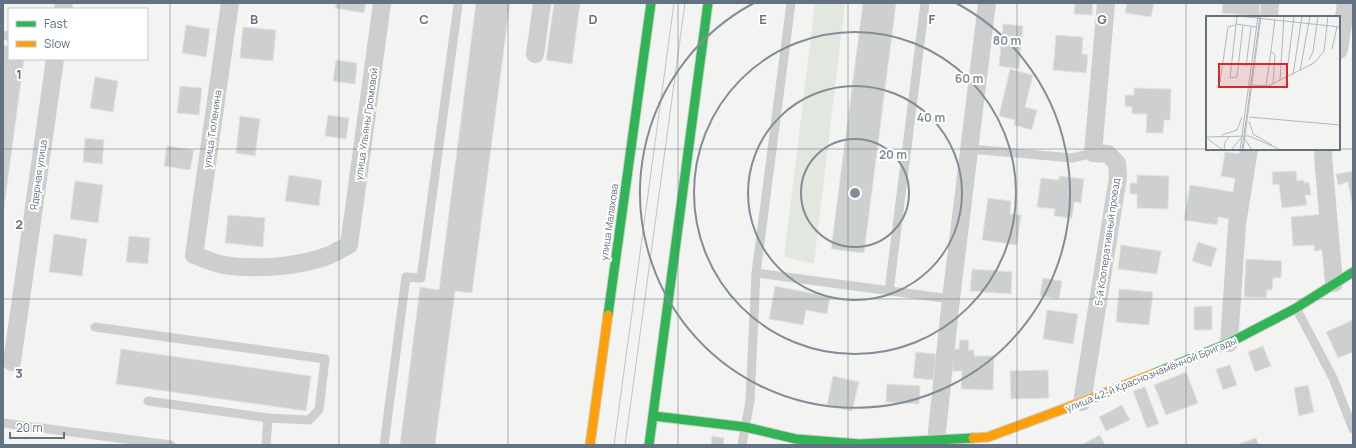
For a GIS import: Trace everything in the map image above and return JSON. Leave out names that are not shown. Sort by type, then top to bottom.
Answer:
[{"type":"main road","name":"улица Малахова","points":[[590,445],[651,3]]},
{"type":"main road","points":[[649,445],[708,3]]},
{"type":"main road","name":"улица 42-й Краснознамённой Бригады","points":[[654,416],[745,427],[796,439],[853,443],[988,438],[1229,343],[1296,308],[1353,272]]},
{"type":"street","name":"улица Тюленина","points":[[230,3],[194,255],[222,265],[252,267],[281,266],[330,255],[349,245]]},
{"type":"street","name":"улица Ульяны Громовой","points":[[349,245],[382,3]]},
{"type":"street","points":[[535,54],[542,3]]},
{"type":"street","points":[[936,441],[951,299],[987,3]]},
{"type":"street","points":[[1093,153],[1106,3]]},
{"type":"street","points":[[1269,16],[1270,3]]},
{"type":"street","points":[[1340,43],[1346,3]]},
{"type":"street","name":"Ядерная улица","points":[[12,362],[55,60]]},
{"type":"street","points":[[1229,343],[1237,224],[1249,150]]},
{"type":"street","points":[[1324,150],[1323,157],[1334,283]]},
{"type":"street","name":"5-й Кооперативный проезд","points":[[1082,402],[1118,177],[1117,163],[1108,154],[1093,153]]},
{"type":"lane","points":[[742,445],[750,401],[756,273],[791,3]]},
{"type":"lane","points":[[889,291],[925,3]]},
{"type":"lane","points":[[384,445],[406,277],[421,278],[458,5]]},
{"type":"lane","points":[[970,149],[1072,158],[1093,153]]},
{"type":"lane","points":[[756,273],[951,299]]},
{"type":"lane","points":[[1296,308],[1333,378],[1353,429]]},
{"type":"lane","points":[[96,327],[325,358],[319,410],[309,420],[268,418],[148,401]]},
{"type":"lane","points":[[266,445],[268,418]]},
{"type":"lane","points":[[3,423],[170,445]]},
{"type":"shaded area","points":[[815,3],[845,3],[814,264],[784,257]]},
{"type":"building","points":[[336,3],[366,3],[364,13],[335,8]]},
{"type":"building","points":[[476,3],[510,3],[472,293],[455,291],[435,445],[400,445],[420,287],[439,290]]},
{"type":"building","points":[[554,3],[580,4],[572,64],[546,60]]},
{"type":"building","points":[[863,3],[896,3],[864,253],[831,249]]},
{"type":"building","points":[[1075,3],[1093,3],[1092,15],[1074,14]]},
{"type":"building","points":[[1127,3],[1154,3],[1151,17],[1125,13]]},
{"type":"building","points":[[1223,3],[1260,3],[1259,16],[1222,13]]},
{"type":"building","points":[[1003,24],[1023,26],[1019,69],[999,66]]},
{"type":"building","points":[[186,25],[210,29],[206,57],[182,53]]},
{"type":"building","points":[[243,27],[276,30],[273,61],[240,58]]},
{"type":"building","points":[[1056,35],[1083,37],[1082,54],[1088,55],[1086,73],[1053,70]]},
{"type":"building","points":[[3,45],[8,46],[8,60],[24,60],[3,215]]},
{"type":"building","points":[[336,60],[357,63],[355,84],[333,81]]},
{"type":"building","points":[[1010,69],[1033,75],[1025,107],[1037,110],[1032,130],[1014,125],[1015,120],[999,116]]},
{"type":"building","points":[[95,77],[118,81],[113,112],[90,108]]},
{"type":"building","points":[[180,86],[202,88],[199,115],[177,113]]},
{"type":"building","points":[[1134,88],[1171,89],[1170,120],[1164,120],[1163,133],[1146,133],[1147,114],[1132,114],[1132,107],[1125,106],[1125,95],[1134,95]]},
{"type":"building","points":[[328,115],[349,118],[346,139],[325,136]]},
{"type":"building","points":[[240,116],[260,119],[255,156],[236,153]]},
{"type":"building","points":[[85,138],[104,140],[102,164],[83,162]]},
{"type":"building","points":[[167,146],[194,150],[190,170],[164,166]]},
{"type":"building","points":[[1225,152],[1242,154],[1238,179],[1221,176]]},
{"type":"building","points":[[1296,171],[1297,181],[1304,180],[1304,183],[1309,182],[1311,195],[1305,195],[1307,205],[1282,208],[1279,184],[1273,185],[1272,172]]},
{"type":"building","points":[[1353,171],[1353,208],[1348,182],[1338,185],[1336,174]]},
{"type":"building","points":[[289,175],[322,180],[319,206],[285,201]]},
{"type":"building","points":[[1137,175],[1169,176],[1168,209],[1137,208],[1137,194],[1130,194],[1130,183],[1137,183]]},
{"type":"building","points":[[1059,176],[1084,179],[1081,203],[1074,202],[1072,218],[1054,216],[1055,209],[1037,207],[1041,178],[1059,180]]},
{"type":"building","points":[[75,181],[103,185],[98,223],[70,219]]},
{"type":"building","points":[[1190,185],[1234,192],[1230,219],[1218,217],[1217,225],[1184,220]]},
{"type":"building","points":[[988,198],[1011,201],[1010,214],[1021,215],[1017,245],[982,240]]},
{"type":"building","points":[[1324,214],[1327,249],[1314,251],[1314,245],[1293,246],[1291,217]]},
{"type":"building","points":[[228,215],[265,218],[263,247],[225,243]]},
{"type":"building","points":[[54,234],[87,239],[82,276],[49,272]]},
{"type":"building","points":[[129,236],[150,238],[148,264],[126,262]]},
{"type":"building","points":[[1198,242],[1217,248],[1211,267],[1192,261]]},
{"type":"building","points":[[1121,245],[1161,251],[1157,274],[1118,269]]},
{"type":"building","points":[[1246,259],[1282,261],[1281,278],[1273,278],[1272,290],[1267,290],[1266,298],[1244,297]]},
{"type":"building","points":[[972,269],[1012,272],[1011,294],[970,291]]},
{"type":"building","points":[[1043,278],[1062,281],[1059,299],[1040,296]]},
{"type":"building","points":[[775,286],[830,297],[827,314],[806,310],[803,325],[769,319]]},
{"type":"building","points":[[1119,289],[1153,292],[1149,325],[1116,322]]},
{"type":"building","points":[[1212,306],[1212,330],[1194,330],[1194,307]]},
{"type":"building","points":[[1047,310],[1078,314],[1073,344],[1043,339]]},
{"type":"building","points":[[1353,320],[1353,352],[1338,358],[1326,332]]},
{"type":"building","points":[[960,340],[969,340],[968,350],[974,350],[974,356],[994,356],[993,390],[961,389],[962,371],[953,371],[954,349],[959,349]]},
{"type":"building","points":[[1263,346],[1271,366],[1255,372],[1248,352]]},
{"type":"building","points":[[121,349],[311,376],[306,411],[116,384]]},
{"type":"building","points":[[916,352],[936,354],[933,380],[913,378]]},
{"type":"building","points":[[1230,365],[1237,385],[1223,390],[1216,369]]},
{"type":"building","points":[[1048,370],[1049,398],[1011,399],[1010,371]]},
{"type":"building","points":[[1186,372],[1198,403],[1166,415],[1154,385]]},
{"type":"building","points":[[833,376],[859,382],[852,411],[827,405]]},
{"type":"building","points":[[887,384],[920,386],[919,404],[886,402]]},
{"type":"building","points":[[1308,385],[1314,412],[1299,416],[1294,388]]},
{"type":"building","points":[[1145,387],[1159,424],[1147,428],[1133,391]]},
{"type":"building","points":[[1122,405],[1130,420],[1106,431],[1099,417]]},
{"type":"building","points":[[1100,435],[1105,445],[1081,445]]},
{"type":"building","points":[[712,436],[724,438],[723,445],[711,445]]},
{"type":"building","points":[[1256,438],[1259,445],[1236,445]]},
{"type":"tram line","points":[[614,445],[674,3]]},
{"type":"tram line","points":[[625,445],[685,3]]},
{"type":"traffic: fast","points":[[608,315],[651,3]]},
{"type":"traffic: fast","points":[[649,445],[708,3]]},
{"type":"traffic: fast","points":[[1155,373],[1229,343],[1296,308],[1353,272]]},
{"type":"traffic: fast","points":[[654,416],[745,427],[796,439],[860,444],[973,438]]},
{"type":"traffic: slow","points":[[590,445],[608,315]]},
{"type":"traffic: slow","points":[[973,438],[988,437],[1155,373]]}]
